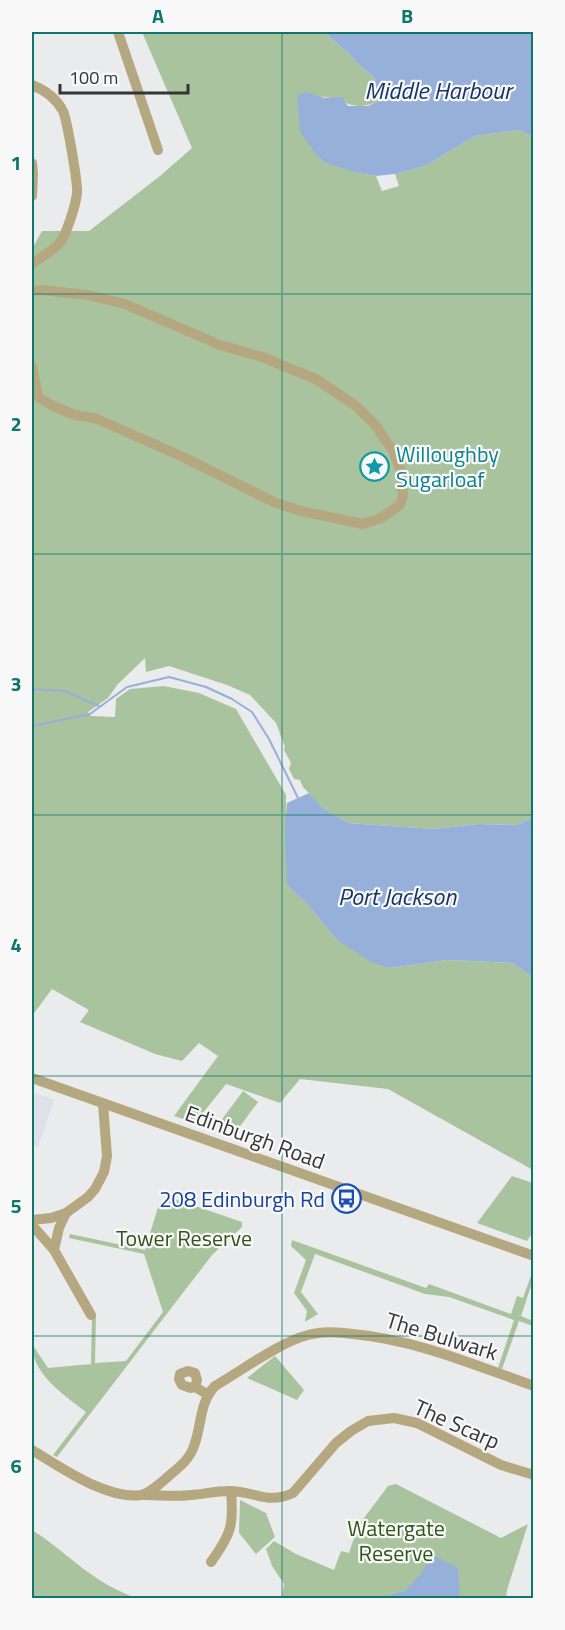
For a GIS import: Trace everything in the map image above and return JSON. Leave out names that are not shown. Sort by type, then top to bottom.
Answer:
[{"type":"street","points":[[117,32],[159,150]]},
{"type":"street","points":[[32,85],[43,89],[56,100],[64,113],[77,180],[77,194],[58,244],[32,264]]},
{"type":"street","points":[[32,163],[32,196]]},
{"type":"street","points":[[32,291],[41,290],[107,298],[220,345],[262,357],[316,379],[356,406],[376,426],[393,451],[401,471],[403,496],[400,505],[381,518],[363,524],[301,511],[276,503],[183,457],[95,418],[75,415],[55,407],[38,397],[32,366]]},
{"type":"street","name":"Edinburgh Road","points":[[32,1078],[534,1256]]},
{"type":"street","points":[[32,1220],[51,1218],[66,1213],[95,1189],[104,1172],[107,1156],[103,1104]]},
{"type":"street","points":[[51,1246],[66,1213]]},
{"type":"street","points":[[32,1225],[51,1246],[92,1315]]},
{"type":"street","name":"The Bulwark","points":[[207,1394],[215,1386],[274,1350],[308,1335],[335,1332],[376,1336],[418,1344],[534,1386]]},
{"type":"street","points":[[32,1450],[103,1488],[124,1495],[143,1495],[163,1481],[188,1458],[194,1447],[203,1402],[207,1394],[195,1387]]},
{"type":"street","name":"The Scarp","points":[[143,1495],[171,1496],[231,1491],[273,1500],[284,1498],[293,1493],[336,1443],[351,1431],[368,1421],[394,1418],[417,1423],[501,1465],[534,1475]]},
{"type":"street","points":[[211,1562],[228,1537],[234,1517],[231,1491]]},
{"type":"shaded area","points":[[32,1092],[54,1100],[38,1147],[32,1145]]},
{"type":"green space","points":[[142,32],[325,32],[374,78],[379,94],[378,101],[368,105],[353,105],[328,97],[320,97],[358,173],[376,176],[382,191],[399,186],[395,174],[425,166],[475,136],[520,130],[533,137],[533,817],[517,825],[478,824],[433,829],[348,823],[323,808],[303,787],[300,780],[294,779],[289,769],[291,763],[284,750],[285,747],[276,723],[250,695],[169,666],[146,672],[145,658],[118,684],[108,698],[88,712],[91,716],[115,717],[116,699],[130,689],[164,686],[199,693],[236,709],[286,795],[287,885],[307,904],[337,940],[390,968],[447,960],[513,963],[533,978],[533,1170],[388,1089],[300,1079],[280,1103],[226,1084],[195,1123],[174,1116],[218,1056],[199,1043],[182,1061],[155,1054],[80,1022],[89,1010],[52,989],[32,1016],[32,249],[42,231],[89,231],[192,148]]},
{"type":"green space","points":[[243,1091],[258,1102],[235,1133],[220,1122]]},
{"type":"green space","points":[[512,1176],[533,1183],[533,1232],[527,1241],[477,1223]]},
{"type":"green space","name":"Tower Reserve","points":[[169,1197],[242,1222],[242,1227],[212,1255],[57,1457],[53,1455],[86,1412],[59,1391],[43,1374],[33,1355],[32,1344],[48,1368],[91,1364],[92,1315],[96,1315],[95,1363],[126,1361],[163,1312],[144,1254],[69,1238],[70,1234],[145,1250],[159,1204]]},
{"type":"green space","points":[[292,1240],[426,1288],[429,1284],[511,1314],[517,1296],[523,1298],[533,1270],[533,1280],[521,1316],[533,1321],[533,1326],[519,1321],[502,1369],[498,1368],[514,1320],[449,1297],[425,1294],[315,1254],[301,1292],[318,1314],[305,1322],[307,1311],[294,1293],[306,1260],[291,1246]]},
{"type":"green space","points":[[275,1356],[304,1390],[297,1400],[247,1378]]},
{"type":"green space","name":"Watergate Reserve","points":[[396,1484],[501,1538],[528,1524],[506,1598],[460,1598],[458,1587],[434,1555],[412,1585],[404,1592],[393,1596],[363,1599],[282,1598],[284,1584],[272,1566],[266,1549],[274,1541],[296,1554],[334,1570],[341,1551],[349,1553],[358,1526],[388,1486]]},
{"type":"green space","points":[[240,1500],[266,1513],[275,1537],[256,1554],[239,1533]]},
{"type":"green space","points":[[32,1530],[101,1581],[135,1598],[32,1598]]},
{"type":"water","name":"Middle Harbour","points":[[325,32],[533,32],[533,137],[520,130],[475,136],[425,166],[395,174],[376,176],[326,163],[316,155],[300,131],[297,96],[307,92],[323,98],[342,97],[348,106],[368,106],[378,101],[379,94],[376,88],[371,86],[375,80],[373,76]]},
{"type":"water","name":"Port Jackson","points":[[309,793],[323,808],[348,823],[433,829],[478,824],[517,825],[533,817],[533,978],[513,963],[447,960],[390,968],[371,962],[337,940],[307,904],[287,885],[285,829],[287,803]]},
{"type":"water","points":[[433,1555],[458,1568],[460,1598],[379,1598],[405,1591]]},
{"type":"waterway","points":[[32,726],[90,714],[127,687],[169,677],[206,687],[232,699],[252,712],[269,739],[298,798]]},
{"type":"waterway","points":[[32,689],[65,691],[99,706]]},
{"type":"place","name":"Willoughby Sugarloaf","points":[[375,467]]},
{"type":"place","name":"208 Edinburgh Rd","points":[[346,1199]]}]
